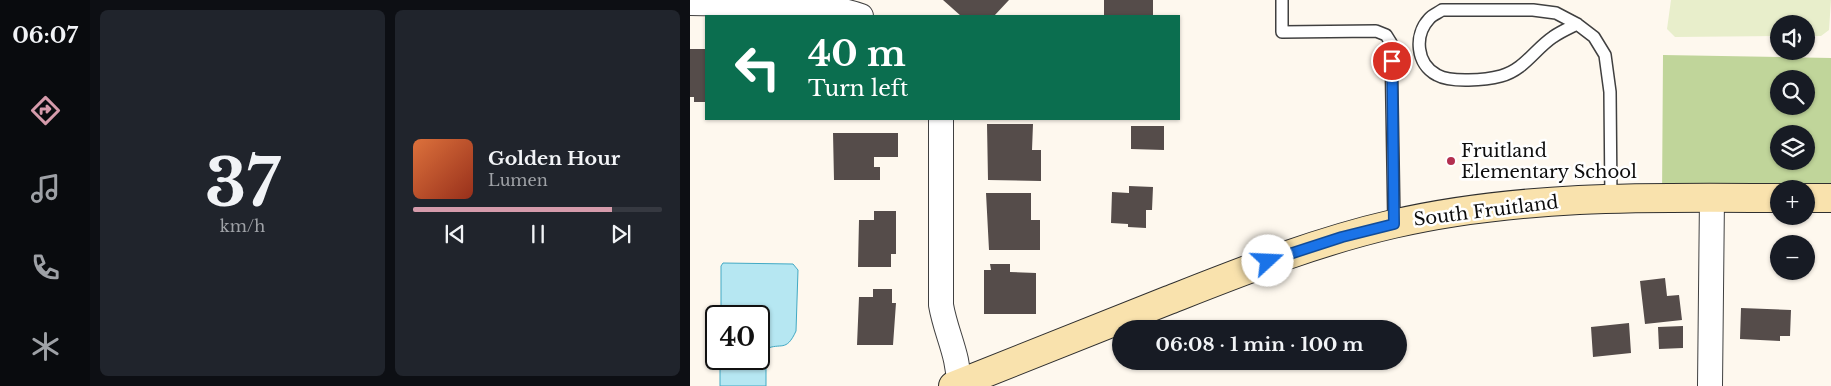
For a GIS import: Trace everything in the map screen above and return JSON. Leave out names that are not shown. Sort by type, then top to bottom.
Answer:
[{"type":"street","points":[[690,3],[816,5],[846,10],[859,15]]},
{"type":"street","points":[[941,120],[941,305],[944,322],[959,370],[957,385]]},
{"type":"street","name":"South Fruitland","points":[[957,385],[1240,271],[1299,250],[1394,224],[1500,206],[1611,200],[1712,197],[1770,198]]},
{"type":"street","points":[[1710,386],[1712,197]]},
{"type":"street","points":[[1815,198],[1831,198]]},
{"type":"lane","points":[[1282,0],[1282,32],[1376,31],[1386,34],[1392,43],[1394,224]]},
{"type":"lane","points":[[1577,24],[1553,37],[1516,69],[1490,78],[1464,79],[1437,76],[1421,58],[1418,46],[1421,31],[1429,18],[1442,10],[1533,10],[1556,13],[1577,24],[1594,37],[1605,55],[1610,92],[1611,200]]},
{"type":"green space","points":[[1671,0],[1831,0],[1829,30],[1821,36],[1815,36],[1815,15],[1770,15],[1770,36],[1675,37],[1667,29]]},
{"type":"green space","points":[[1663,55],[1770,57],[1770,60],[1831,58],[1831,209],[1815,196],[1815,180],[1770,180],[1770,190],[1662,198]]},
{"type":"water","points":[[723,263],[793,264],[798,270],[796,331],[786,345],[770,347],[770,305],[721,305],[721,266]]},
{"type":"water","points":[[720,370],[766,370],[766,386],[720,386]]},
{"type":"building","points":[[943,0],[1009,0],[995,15],[960,15]]},
{"type":"building","points":[[1104,0],[1153,0],[1153,15],[1104,15]]},
{"type":"building","points":[[690,49],[705,49],[705,102],[694,102],[694,97],[690,97]]},
{"type":"building","points":[[987,124],[1033,124],[1032,150],[1041,150],[1041,181],[988,180]]},
{"type":"building","points":[[1131,126],[1164,126],[1164,150],[1131,149]]},
{"type":"building","points":[[833,133],[898,133],[898,157],[874,157],[874,167],[880,167],[880,180],[834,180]]},
{"type":"building","points":[[1129,186],[1153,187],[1152,210],[1146,210],[1146,228],[1128,227],[1128,224],[1111,223],[1112,192],[1129,193]]},
{"type":"building","points":[[986,193],[1031,193],[1031,220],[1040,220],[1040,250],[989,250]]},
{"type":"building","points":[[874,211],[896,211],[896,254],[891,254],[891,267],[858,267],[859,220],[874,220]]},
{"type":"building","points":[[990,264],[1010,264],[1010,272],[1036,273],[1036,314],[984,314],[984,270],[991,270]]},
{"type":"building","points":[[1665,278],[1667,296],[1679,295],[1682,320],[1645,324],[1640,281]]},
{"type":"building","points":[[873,289],[892,289],[892,303],[896,303],[893,345],[857,345],[859,297],[873,297]]},
{"type":"building","points":[[1741,308],[1791,310],[1790,336],[1780,336],[1780,341],[1740,339]]},
{"type":"building","points":[[1629,323],[1631,353],[1593,357],[1591,327]]},
{"type":"building","points":[[1683,326],[1683,348],[1659,349],[1658,327]]},
{"type":"place","name":"Fruitland Elementary School","points":[[1451,161]]},
{"type":"route","points":[[1268,261],[1342,237],[1394,224],[1392,61]]}]
